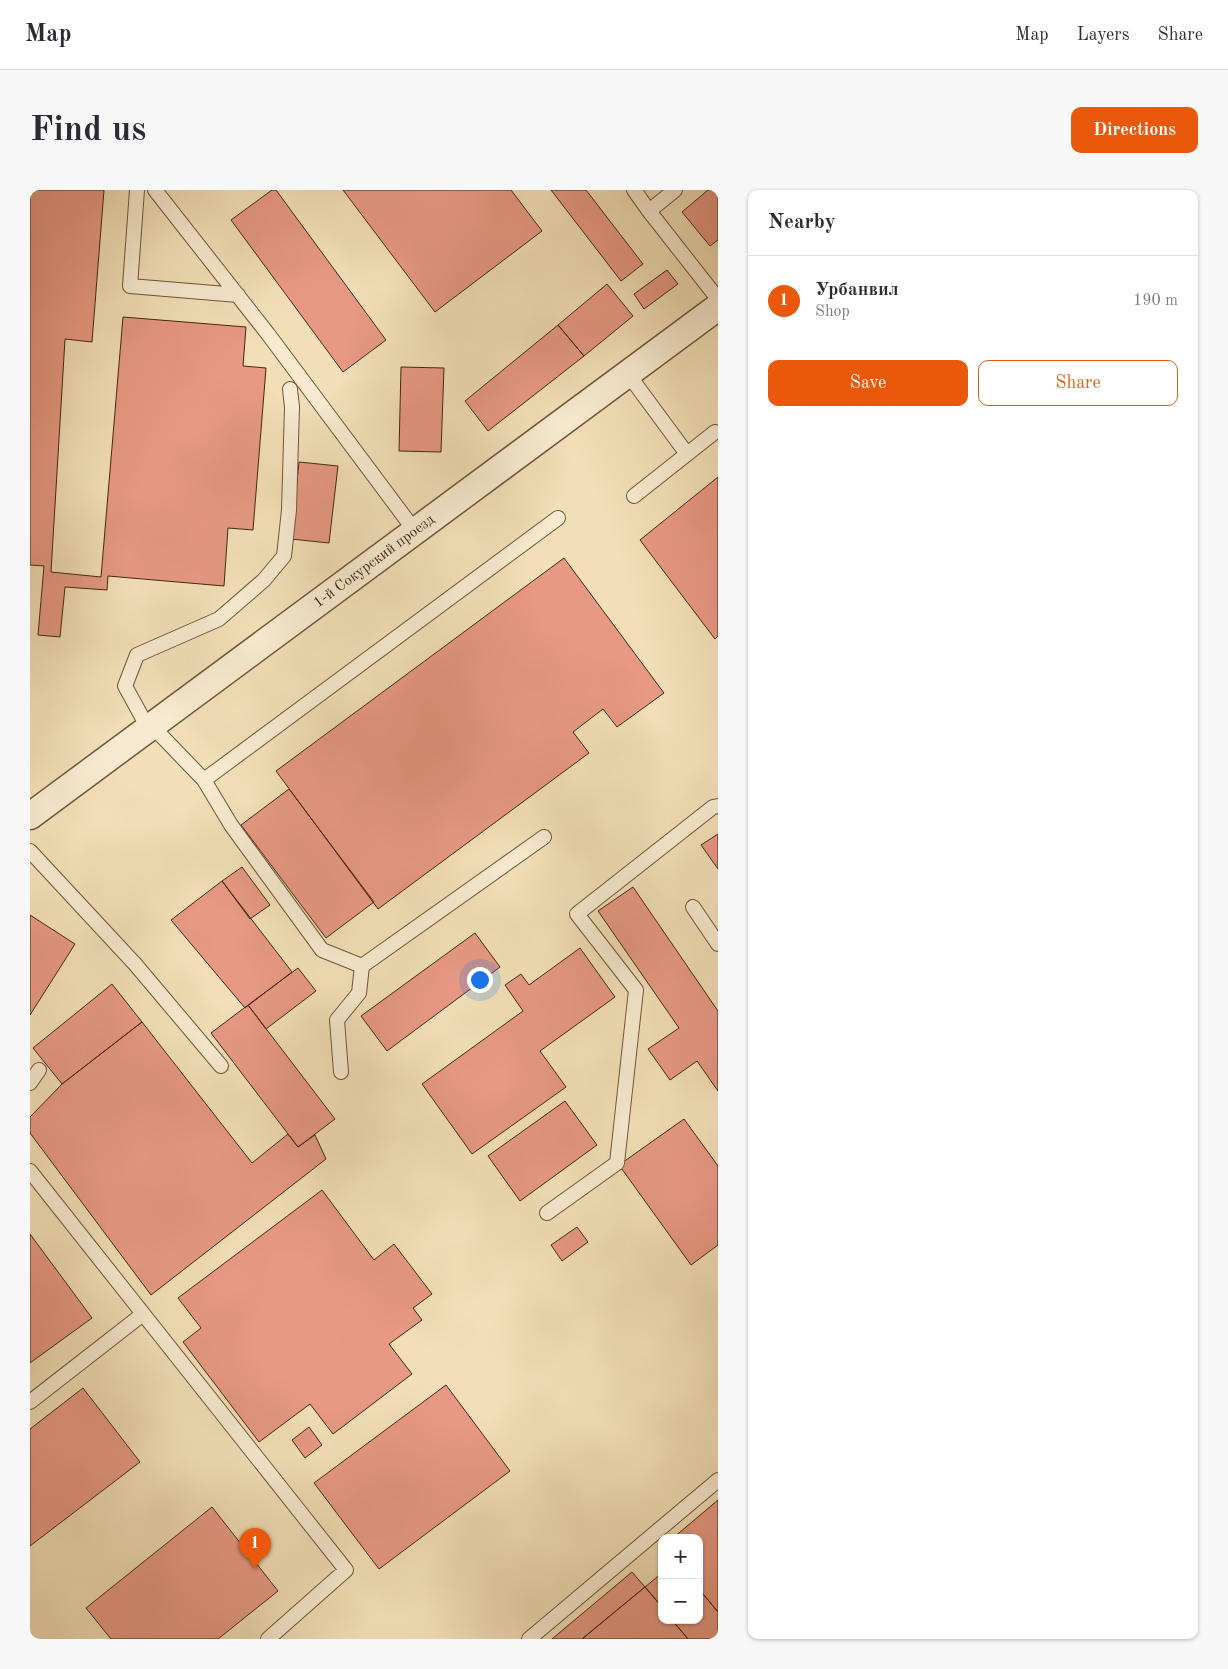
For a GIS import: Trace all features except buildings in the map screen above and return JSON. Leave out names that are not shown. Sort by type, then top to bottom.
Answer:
[{"type":"street","name":"1-й Сокурский проезд","points":[[30,816],[718,307]]},
{"type":"lane","points":[[136,190],[130,286],[238,295]]},
{"type":"lane","points":[[155,190],[238,295],[416,531]]},
{"type":"lane","points":[[634,190],[718,300]]},
{"type":"lane","points":[[649,211],[675,190]]},
{"type":"lane","points":[[628,374],[687,454]]},
{"type":"lane","points":[[290,389],[292,407],[289,501],[284,556],[264,580],[219,619],[137,655],[125,686],[150,727],[204,780],[231,825],[322,950],[362,966]]},
{"type":"lane","points":[[634,496],[715,432]]},
{"type":"lane","points":[[204,780],[558,518]]},
{"type":"lane","points":[[547,1213],[617,1163],[636,990],[577,914],[713,807],[718,806]]},
{"type":"lane","points":[[341,1072],[337,1020],[358,993],[362,966],[544,837]]},
{"type":"lane","points":[[30,851],[135,964],[221,1066]]},
{"type":"lane","points":[[694,907],[718,944]]},
{"type":"lane","points":[[30,1083],[39,1070]]},
{"type":"lane","points":[[30,1171],[346,1570],[268,1639]]},
{"type":"lane","points":[[30,1402],[143,1314]]},
{"type":"lane","points":[[529,1639],[718,1480]]},
{"type":"place","name":"Урбанвил","points":[[255,1569]]}]
